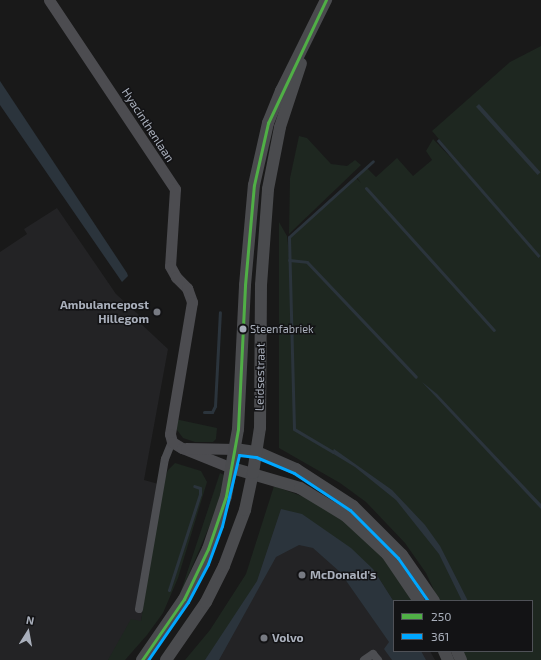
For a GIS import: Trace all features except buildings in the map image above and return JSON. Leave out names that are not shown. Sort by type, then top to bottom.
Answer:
[{"type":"main road","name":"Leidsestraat","points":[[142,660],[184,599],[202,562],[217,525],[236,449],[254,185],[268,123],[281,91],[324,4]]},
{"type":"main road","name":"Leidsestraat","points":[[166,660],[206,602],[224,566],[244,510],[253,474],[260,428],[261,285],[268,189],[280,127],[324,4]]},
{"type":"main road","points":[[236,449],[257,452],[296,469],[353,506],[402,555],[433,600]]},
{"type":"main road","points":[[232,468],[300,488],[346,516],[387,554],[418,600]]},
{"type":"street","name":"Hyacinthenlaan","points":[[49,0],[175,189],[170,266],[176,277],[187,288],[192,302],[170,434],[177,445]]},
{"type":"street","points":[[177,445],[236,449]]},
{"type":"street","points":[[177,445],[232,468]]},
{"type":"street","points":[[139,609],[165,459],[177,445]]},
{"type":"street","points":[[364,660],[374,654],[378,660]]},
{"type":"shaded area","points":[[541,46],[541,660],[466,660],[462,652],[533,652],[533,600],[439,600],[426,573],[405,543],[366,502],[340,483],[279,448],[279,222],[287,236],[289,254],[290,238],[356,178],[361,183],[356,176],[367,168],[376,177],[397,158],[413,176],[432,160],[426,151],[433,139],[487,195],[432,131],[510,62]]},
{"type":"shaded area","points":[[0,81],[127,273],[128,276],[122,282],[0,105]]},
{"type":"shaded area","points":[[479,104],[541,172],[538,175],[476,107]]},
{"type":"shaded area","points":[[299,136],[307,138],[331,164],[347,166],[355,160],[361,165],[289,234],[290,178]]},
{"type":"shaded area","points":[[439,139],[541,256],[538,258],[437,141]]},
{"type":"shaded area","points":[[57,208],[116,294],[139,315],[139,322],[168,349],[144,480],[162,485],[141,622],[108,660],[0,660],[0,252],[27,234],[24,229]]},
{"type":"shaded area","points":[[422,382],[437,394],[541,504],[541,509]]},
{"type":"shaded area","points":[[175,419],[217,428],[216,439],[213,442],[195,442],[183,438],[174,426]]},
{"type":"shaded area","points":[[334,449],[392,490],[425,525],[440,546],[467,600],[462,600],[439,554],[396,500],[355,467],[332,453]]},
{"type":"shaded area","points":[[175,463],[201,471],[207,482],[178,578],[163,613],[147,635],[125,660],[108,660],[131,619],[141,621],[162,485],[168,470]]},
{"type":"shaded area","points":[[220,473],[224,475],[223,494],[178,600]]},
{"type":"shaded area","points":[[274,486],[318,502],[368,538],[417,600],[393,600],[373,569],[281,509],[257,581],[245,602],[205,660],[185,660],[210,630],[246,574]]},
{"type":"shaded area","points":[[280,499],[360,547],[393,600],[393,652],[431,652],[435,660],[188,660],[242,589]]},
{"type":"shaded area","points":[[281,509],[302,514],[351,548],[373,569],[393,600],[393,652],[422,652],[426,660],[392,660],[384,649],[389,642],[340,572],[313,548],[299,545],[276,557],[219,660],[205,660],[257,581]]},
{"type":"waterway","points":[[333,452],[294,429],[289,237],[373,161]]},
{"type":"waterway","points":[[366,188],[494,330]]},
{"type":"waterway","points":[[289,260],[307,262],[416,377]]},
{"type":"waterway","points":[[204,412],[212,412],[215,406],[220,312]]},
{"type":"waterway","points":[[169,590],[200,494],[200,488],[194,486]]},
{"type":"transit line","name":"250","points":[[142,660],[184,599],[208,549],[226,496],[238,429],[245,285],[254,185],[268,123],[326,0]]},
{"type":"transit line","name":"361","points":[[148,660],[188,602],[208,564],[222,526],[239,455],[256,457],[294,473],[350,510],[398,558],[427,600]]},
{"type":"place","name":"Ambulancepost Hillegom","points":[[157,312]]},
{"type":"place","name":"Steenfabriek","points":[[243,329]]},
{"type":"place","name":"McDonald's","points":[[302,575]]},
{"type":"place","name":"Volvo","points":[[264,638]]}]
